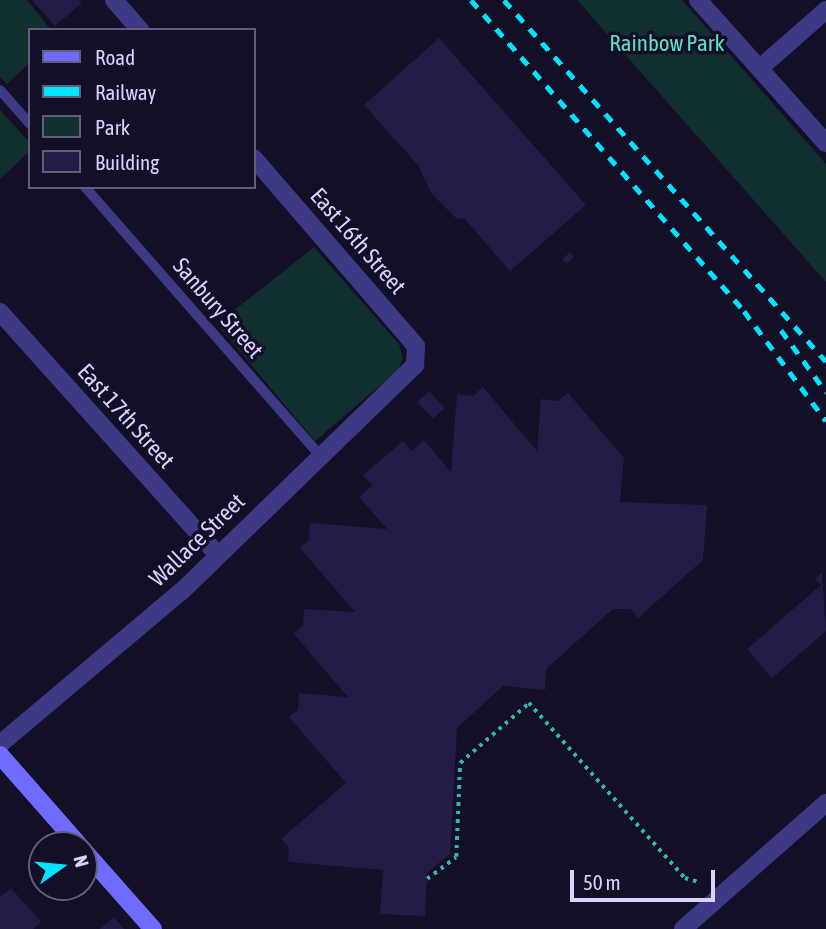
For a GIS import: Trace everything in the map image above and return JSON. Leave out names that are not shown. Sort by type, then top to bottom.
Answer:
[{"type":"main road","points":[[0,755],[67,831]]},
{"type":"main road","points":[[98,867],[153,929]]},
{"type":"street","points":[[114,0],[138,28]]},
{"type":"street","points":[[698,0],[826,143]]},
{"type":"street","points":[[760,68],[826,10]]},
{"type":"street","name":"East 16th Street","points":[[256,161],[416,345],[417,360]]},
{"type":"street","name":"East 17th Street","points":[[0,312],[216,553]]},
{"type":"street","name":"Wallace Street","points":[[0,744],[182,591],[216,553],[403,381],[417,360]]},
{"type":"street","points":[[683,929],[826,803]]},
{"type":"lane","points":[[0,90],[28,122]]},
{"type":"lane","name":"Sanbury Street","points":[[87,189],[320,457]]},
{"type":"path","points":[[427,879],[456,857],[460,763],[529,703],[685,878],[699,882]]},
{"type":"green space","points":[[0,0],[27,0],[49,28],[28,28],[28,64],[7,84],[0,77]]},
{"type":"green space","name":"Rainbow Park","points":[[577,0],[682,0],[826,164],[826,282]]},
{"type":"green space","points":[[0,110],[28,141],[28,153],[0,179]]},
{"type":"green space","points":[[314,247],[399,344],[403,358],[398,370],[315,441],[217,324]]},
{"type":"building","points":[[32,0],[79,0],[82,3],[55,26]]},
{"type":"building","points":[[439,38],[586,205],[510,271],[464,218],[457,219],[431,193],[418,165],[364,105]]},
{"type":"building","points":[[570,252],[574,256],[566,264],[562,260]]},
{"type":"building","points":[[483,387],[537,451],[541,399],[558,401],[568,393],[624,458],[620,502],[707,505],[703,560],[638,618],[630,609],[613,609],[546,669],[545,690],[503,686],[457,728],[450,854],[427,873],[425,916],[380,914],[383,870],[288,862],[289,847],[281,839],[346,783],[289,717],[298,710],[299,693],[348,697],[294,634],[303,626],[304,609],[355,612],[300,548],[309,540],[310,523],[387,529],[359,497],[372,486],[363,475],[403,441],[412,451],[424,440],[451,472],[457,394],[473,396]]},
{"type":"building","points":[[429,391],[445,408],[433,419],[417,402]]},
{"type":"building","points":[[822,572],[826,631],[772,678],[747,649],[821,585],[815,579]]},
{"type":"building","points":[[11,888],[41,922],[33,929],[0,929],[0,897]]},
{"type":"building","points":[[114,917],[124,929],[100,929]]},
{"type":"railway","points":[[471,0],[744,311],[826,421]]},
{"type":"railway","points":[[504,0],[826,362]]},
{"type":"railway","points":[[781,330],[826,392]]}]
